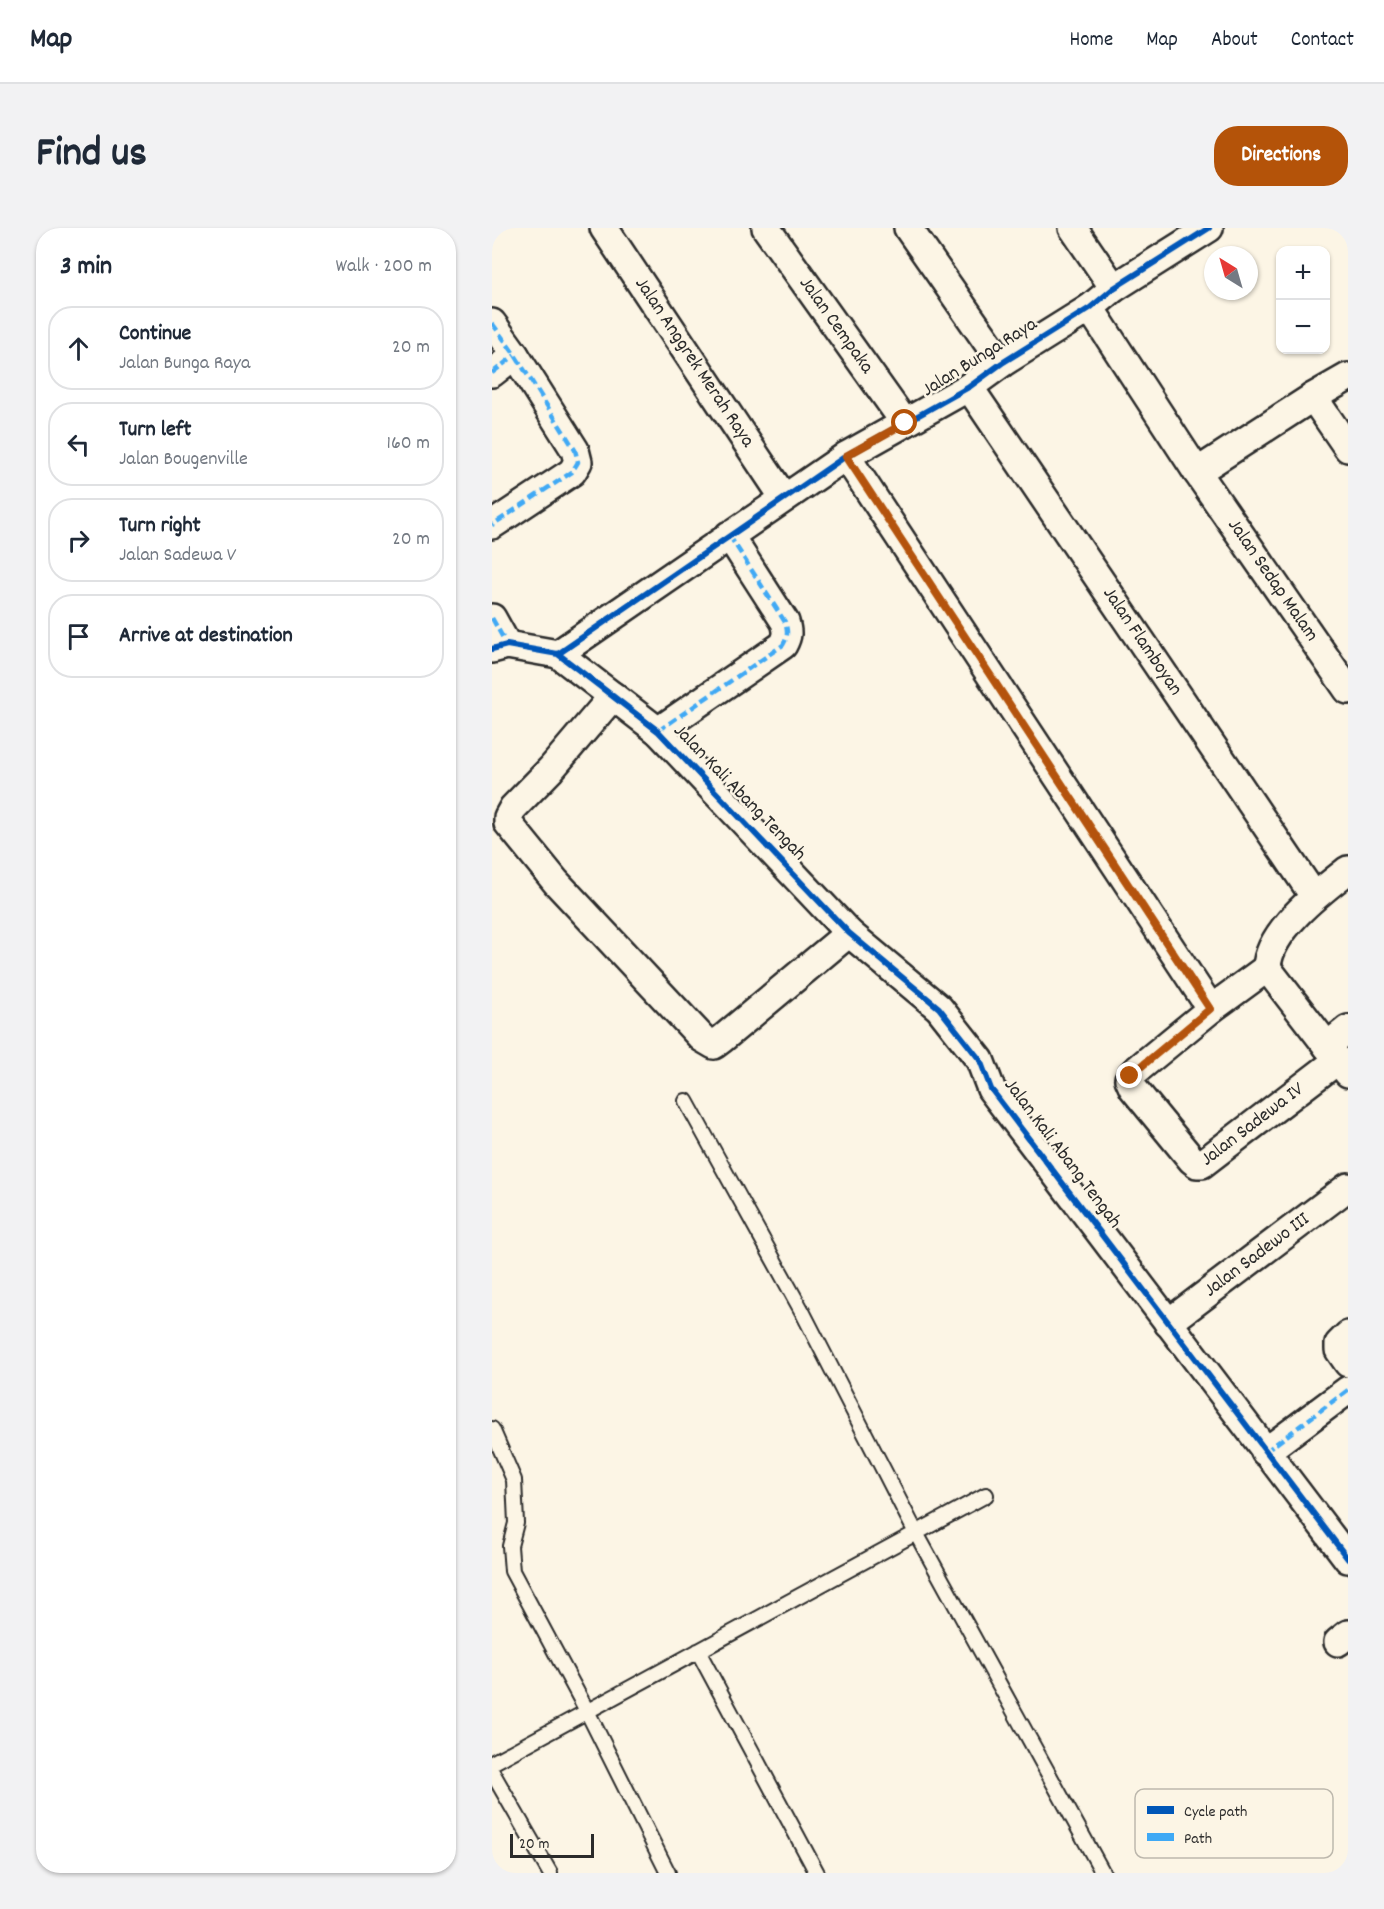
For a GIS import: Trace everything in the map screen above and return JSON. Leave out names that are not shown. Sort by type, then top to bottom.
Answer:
[{"type":"street","name":"Jalan Anggrek Merah Raya","points":[[604,228],[784,498]]},
{"type":"street","name":"Jalan Cempaka","points":[[766,228],[905,423]]},
{"type":"street","points":[[908,228],[1002,363]]},
{"type":"street","points":[[1073,228],[1114,288]]},
{"type":"street","name":"Jalan Bunga Raya","points":[[558,654],[846,456],[969,387],[1002,363],[1090,308],[1114,288],[1209,228]]},
{"type":"street","name":"Jalan Sedap Malam","points":[[1090,308],[1197,472],[1348,690]]},
{"type":"street","points":[[492,323],[575,450],[578,462],[572,472],[492,525]]},
{"type":"street","points":[[492,373],[515,356]]},
{"type":"street","points":[[1197,472],[1348,377]]},
{"type":"street","name":"Jalan Flamboyan","points":[[969,387],[1314,896]]},
{"type":"street","points":[[1313,398],[1348,448]]},
{"type":"street","points":[[846,456],[1210,1009],[1267,968]]},
{"type":"street","points":[[658,731],[783,645],[787,637],[788,630],[784,622],[729,535]]},
{"type":"street","points":[[492,618],[499,647]]},
{"type":"street","name":"Jalan Kali Abang Tengah","points":[[499,647],[558,654],[658,731],[849,933],[939,1008],[980,1060],[991,1089],[1348,1559]]},
{"type":"street","points":[[613,696],[552,769],[513,808],[508,817],[508,824],[556,882],[702,1038],[714,1045],[722,1040],[849,933]]},
{"type":"street","points":[[1338,1060],[1267,968],[1268,957],[1274,942],[1314,896],[1348,870]]},
{"type":"street","name":"Jalan Sadewa IV","points":[[1210,1009],[1133,1073],[1129,1079],[1133,1088],[1197,1164],[1202,1164],[1338,1060]]},
{"type":"street","points":[[1338,1060],[1348,1029]]},
{"type":"street","name":"Jalan Sadewo III","points":[[1168,1323],[1348,1187]]},
{"type":"street","points":[[1348,1335],[1339,1344],[1339,1350],[1348,1363]]},
{"type":"street","points":[[1265,1452],[1348,1390]]},
{"type":"lane","points":[[686,1101],[803,1313],[916,1533],[1103,1873]]},
{"type":"lane","points":[[492,1429],[514,1480],[516,1523],[510,1546],[512,1571],[668,1873]]},
{"type":"lane","points":[[492,1763],[986,1495]]},
{"type":"lane","points":[[698,1651],[818,1873]]},
{"type":"lane","points":[[492,1772],[550,1873]]},
{"type":"marked path","points":[[492,323],[575,450],[578,462],[572,472],[492,525]]},
{"type":"marked path","points":[[492,373],[515,355]]},
{"type":"marked path","points":[[658,731],[783,645],[786,639],[785,622],[729,535]]},
{"type":"marked path","points":[[492,618],[507,645]]},
{"type":"marked path","points":[[1265,1452],[1348,1390]]},
{"type":"cycle path","points":[[558,654],[846,456],[969,387],[1002,363],[1090,308],[1114,288],[1209,228]]},
{"type":"cycle path","points":[[492,649],[507,645],[558,654],[658,731],[849,933],[939,1008],[980,1060],[991,1089],[1348,1559]]},
{"type":"route","points":[[905,423],[846,456],[1210,1009],[1130,1076]]}]
